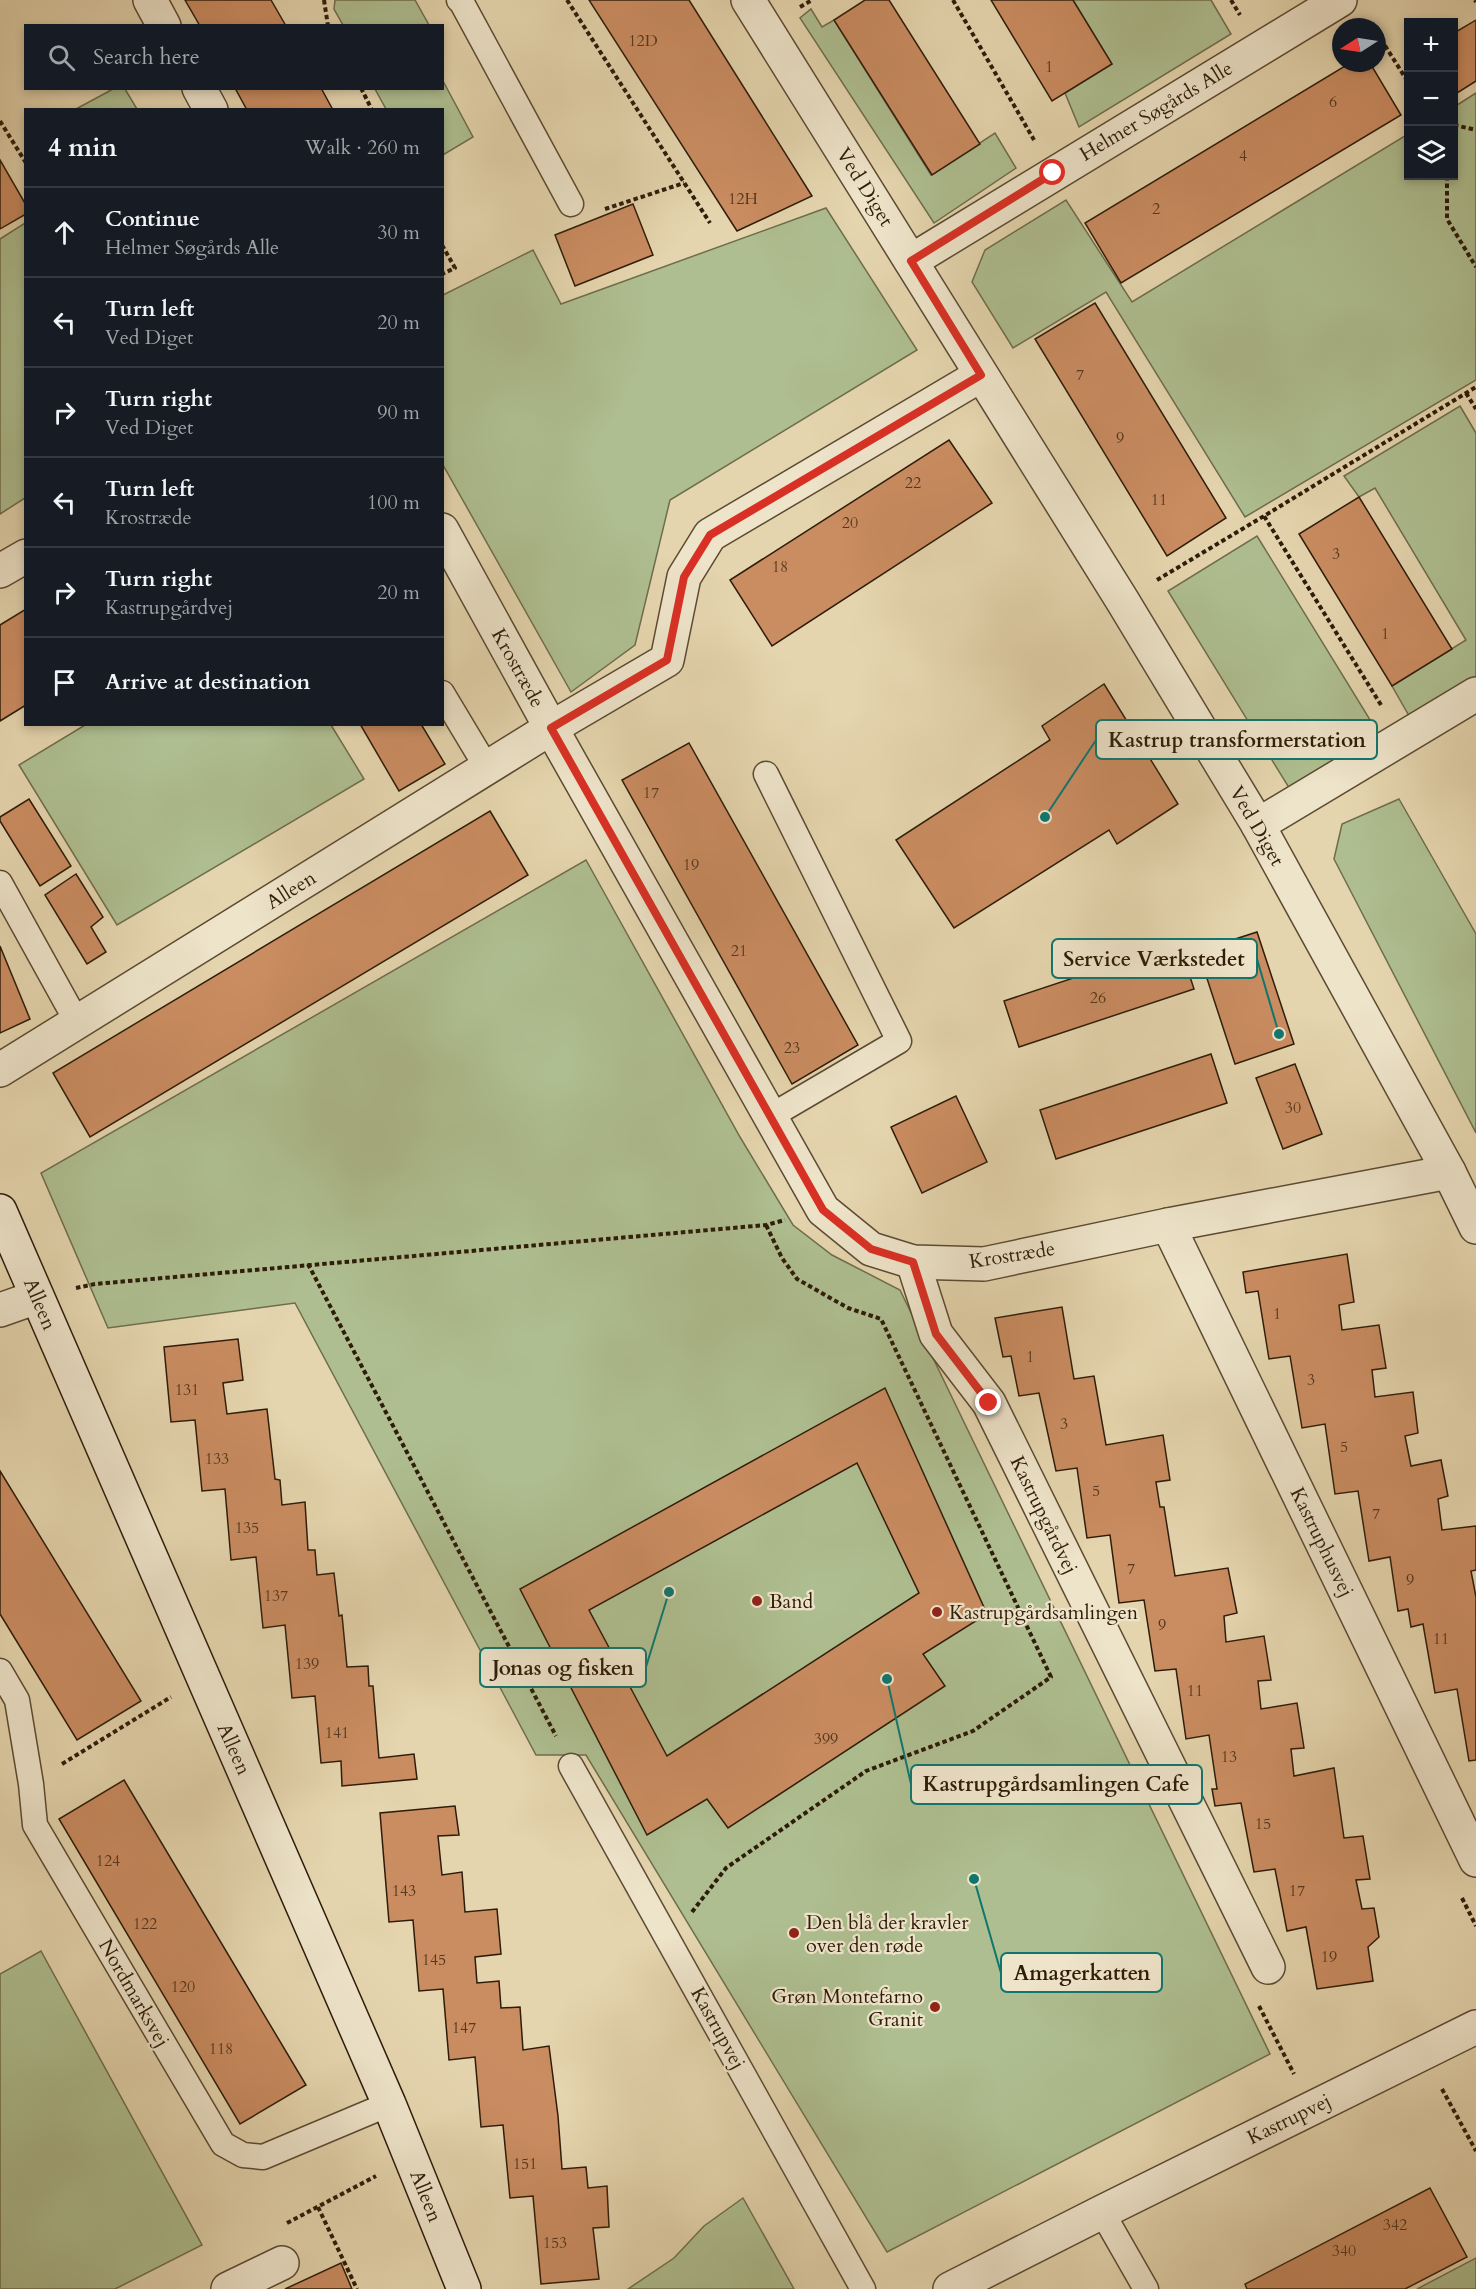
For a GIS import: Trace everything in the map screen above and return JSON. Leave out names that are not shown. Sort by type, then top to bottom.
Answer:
[{"type":"street","points":[[150,0],[163,24]]},
{"type":"street","name":"Ved Diget","points":[[748,0],[1122,600],[1258,825],[1449,1172],[1476,1227]]},
{"type":"street","name":"Helmer Søgårds Alle","points":[[911,261],[1340,0]]},
{"type":"street","points":[[200,90],[210,108]]},
{"type":"street","points":[[551,728],[667,660],[684,577],[710,535],[981,375]]},
{"type":"street","name":"Krostræde","points":[[444,534],[823,1210],[871,1249],[913,1262],[984,1264],[1168,1225],[1449,1172]]},
{"type":"street","points":[[0,571],[24,557]]},
{"type":"street","points":[[1258,825],[1476,694]]},
{"type":"street","name":"Alleen","points":[[0,1070],[551,728]]},
{"type":"street","name":"Alleen","points":[[0,1211],[389,2104],[464,2289]]},
{"type":"street","name":"Kastruphusvej","points":[[1168,1225],[1476,1860]]},
{"type":"street","name":"Kastrupgårdvej","points":[[913,1262],[936,1334],[989,1403],[1268,1967]]},
{"type":"street","points":[[0,1310],[37,1297]]},
{"type":"street","name":"Kastrupvej","points":[[951,2289],[1476,2027]]},
{"type":"street","points":[[228,2289],[282,2263]]},
{"type":"lane","points":[[459,0],[572,204]]},
{"type":"lane","points":[[444,696],[487,768]]},
{"type":"lane","points":[[766,774],[898,1041],[771,1116]]},
{"type":"lane","points":[[0,883],[77,1023]]},
{"type":"lane","name":"Nordmarksvej","points":[[0,1671],[17,1700],[31,1784],[35,1825],[223,2144],[243,2155],[263,2157],[389,2104]]},
{"type":"lane","name":"Kastrupvej","points":[[572,1766],[863,2289]]},
{"type":"lane","points":[[1102,2212],[1146,2289]]},
{"type":"path","points":[[324,0],[328,24]]},
{"type":"path","points":[[567,0],[710,223]]},
{"type":"path","points":[[953,0],[1053,173]]},
{"type":"path","points":[[1386,47],[1404,76]]},
{"type":"path","points":[[362,90],[371,108]]},
{"type":"path","points":[[0,121],[24,160]]},
{"type":"path","points":[[1458,126],[1476,130]]},
{"type":"path","points":[[1447,180],[1447,219],[1476,267]]},
{"type":"path","points":[[572,204],[586,216],[684,183]]},
{"type":"path","points":[[444,249],[455,268],[444,273]]},
{"type":"path","points":[[1122,600],[1476,387]]},
{"type":"path","points":[[1466,393],[1476,409]]},
{"type":"path","points":[[1264,516],[1401,739]]},
{"type":"path","points":[[37,1297],[95,1284],[766,1225],[823,1210]]},
{"type":"path","points":[[670,1942],[726,1868],[735,1861],[866,1771],[973,1731],[1052,1677],[881,1319],[848,1308],[797,1279],[782,1258],[766,1225]]},
{"type":"path","points":[[308,1264],[572,1766]]},
{"type":"path","points":[[31,1784],[203,1677]]},
{"type":"path","points":[[1268,1967],[1252,1991],[1311,2108]]},
{"type":"path","points":[[1423,2052],[1476,2151]]},
{"type":"path","points":[[282,2263],[272,2232],[411,2157]]},
{"type":"path","points":[[318,2207],[357,2289]]},
{"type":"green space","points":[[335,0],[415,0],[428,24],[342,24],[334,9]]},
{"type":"green space","points":[[1073,0],[1211,0],[1231,34],[1079,127],[1065,93],[1112,64]]},
{"type":"green space","points":[[811,9],[822,27],[834,20],[931,175],[995,133],[1016,168],[934,223],[800,18]]},
{"type":"green space","points":[[444,83],[473,137],[444,154],[444,108],[385,108],[376,90],[444,90]]},
{"type":"green space","points":[[111,90],[126,90],[136,108],[78,108]]},
{"type":"green space","points":[[1476,93],[1476,380],[1245,517],[1106,292],[1013,348],[972,282],[985,250],[1066,200],[1132,302],[1404,136],[1404,180],[1458,180],[1458,104]]},
{"type":"green space","points":[[826,208],[917,350],[670,500],[635,645],[571,692],[444,467],[444,294],[533,250],[561,304]]},
{"type":"green space","points":[[24,224],[24,499],[0,514],[0,239]]},
{"type":"green space","points":[[1460,406],[1476,433],[1476,682],[1412,721],[1392,686],[1466,640],[1375,488],[1359,497],[1344,476]]},
{"type":"green space","points":[[1257,536],[1380,736],[1291,791],[1168,591]]},
{"type":"green space","points":[[83,726],[332,726],[364,779],[117,925],[19,765]]},
{"type":"green space","points":[[1399,799],[1476,934],[1476,1133],[1334,859],[1342,824]]},
{"type":"green space","points":[[586,860],[740,1137],[793,1225],[832,1255],[900,1290],[1270,2054],[887,2252],[586,1755],[536,1755],[295,1303],[108,1328],[41,1173]]},
{"type":"green space","points":[[41,1951],[202,2245],[115,2289],[0,2289],[0,1974]]},
{"type":"green space","points":[[743,2198],[794,2289],[628,2289],[674,2258],[704,2226]]},
{"type":"green space","points":[[1476,2258],[1476,2289],[1417,2289]]},
{"type":"building","points":[[185,0],[271,0],[285,24],[199,24]]},
{"type":"building","points":[[589,0],[689,0],[812,196],[737,231]]},
{"type":"building","points":[[865,0],[889,0],[980,144],[932,175],[834,20]]},
{"type":"building","points":[[991,0],[1073,0],[1112,64],[1052,101]]},
{"type":"building","points":[[1476,20],[1476,81],[1458,92],[1458,72],[1458,31]]},
{"type":"building","points":[[1335,72],[1375,72],[1401,115],[1121,283],[1085,223]]},
{"type":"building","points":[[236,90],[322,90],[332,108],[246,108]]},
{"type":"building","points":[[0,160],[24,202],[24,215],[0,229]]},
{"type":"building","points":[[633,204],[653,255],[575,286],[555,235]]},
{"type":"building","points":[[1095,303],[1226,518],[1167,556],[1035,339]]},
{"type":"building","points":[[949,440],[992,503],[772,646],[730,580]]},
{"type":"building","points":[[1359,497],[1452,649],[1392,686],[1299,534]]},
{"type":"building","points":[[24,610],[24,706],[0,721],[0,625]]},
{"type":"building","points":[[1104,684],[1178,804],[1117,844],[1109,830],[954,928],[896,840],[1050,740],[1042,726]]},
{"type":"building","points":[[361,726],[422,726],[445,764],[399,791]]},
{"type":"building","points":[[689,743],[858,1045],[792,1084],[622,780]]},
{"type":"building","points":[[29,799],[71,866],[40,886],[0,821],[0,817]]},
{"type":"building","points":[[490,811],[528,875],[90,1137],[53,1073]]},
{"type":"building","points":[[76,874],[103,917],[91,927],[106,952],[87,964],[45,895]]},
{"type":"building","points":[[1257,932],[1294,1044],[1235,1064],[1198,951]]},
{"type":"building","points":[[1179,943],[1194,989],[1019,1047],[1004,1001]]},
{"type":"building","points":[[0,946],[30,1019],[0,1033]]},
{"type":"building","points":[[1211,1054],[1227,1103],[1056,1159],[1040,1110]]},
{"type":"building","points":[[1295,1064],[1322,1134],[1283,1149],[1256,1078]]},
{"type":"building","points":[[956,1096],[987,1162],[922,1193],[891,1127]]},
{"type":"building","points":[[1347,1254],[1354,1302],[1339,1305],[1342,1330],[1379,1325],[1386,1368],[1372,1370],[1375,1397],[1413,1392],[1418,1433],[1405,1436],[1411,1466],[1441,1460],[1448,1496],[1438,1499],[1442,1530],[1476,1526],[1476,1570],[1471,1571],[1476,1597],[1476,1760],[1469,1761],[1457,1689],[1435,1693],[1423,1624],[1411,1627],[1408,1609],[1398,1611],[1390,1557],[1369,1561],[1358,1491],[1335,1494],[1325,1424],[1302,1428],[1290,1356],[1269,1359],[1258,1291],[1246,1293],[1243,1272]]},
{"type":"building","points":[[1062,1307],[1074,1379],[1094,1376],[1106,1445],[1163,1435],[1170,1480],[1156,1482],[1160,1507],[1164,1507],[1175,1576],[1228,1568],[1237,1613],[1224,1616],[1226,1642],[1264,1636],[1271,1680],[1258,1681],[1261,1709],[1297,1703],[1304,1748],[1291,1749],[1294,1776],[1334,1768],[1344,1838],[1363,1836],[1370,1879],[1356,1880],[1362,1909],[1374,1908],[1379,1937],[1368,1947],[1373,1981],[1317,1989],[1306,1927],[1287,1931],[1275,1869],[1254,1872],[1241,1803],[1215,1806],[1212,1789],[1217,1789],[1209,1735],[1186,1739],[1176,1669],[1155,1671],[1144,1600],[1119,1603],[1110,1535],[1087,1538],[1077,1468],[1056,1471],[1039,1393],[1019,1396],[1011,1356],[1003,1357],[995,1318]]},
{"type":"building","points":[[238,1339],[243,1380],[223,1383],[227,1414],[267,1409],[275,1479],[280,1480],[282,1505],[305,1502],[308,1550],[315,1550],[317,1575],[334,1573],[339,1616],[342,1615],[347,1667],[368,1666],[369,1686],[373,1686],[379,1758],[414,1754],[417,1779],[342,1786],[341,1761],[321,1763],[315,1696],[292,1698],[285,1625],[263,1628],[256,1557],[231,1560],[225,1489],[202,1491],[195,1420],[171,1422],[164,1347]]},
{"type":"building","name":"Kastrupgårdsamlingen","points":[[885,1388],[987,1614],[923,1654],[945,1686],[728,1828],[707,1799],[647,1835],[520,1589]],"holes":[[[857,1463],[919,1593],[667,1756],[589,1610]]]},
{"type":"building","points":[[0,1471],[141,1701],[77,1740],[0,1614]]},
{"type":"building","points":[[124,1780],[306,2085],[240,2124],[59,1819]]},
{"type":"building","points":[[455,1806],[459,1835],[438,1836],[442,1875],[462,1872],[465,1912],[497,1909],[501,1954],[475,1957],[477,1983],[499,1981],[501,2008],[520,2007],[523,2050],[549,2046],[562,2169],[586,2167],[588,2188],[607,2186],[609,2227],[593,2228],[599,2279],[541,2284],[533,2196],[510,2198],[503,2125],[481,2127],[475,2057],[449,2060],[443,1989],[419,1991],[413,1920],[389,1922],[380,1813]]},
{"type":"building","points":[[1430,2188],[1467,2257],[1405,2289],[1247,2289],[1245,2284]]},
{"type":"building","points":[[341,2263],[352,2289],[285,2289]]},
{"type":"place","name":"Kastrup transformerstation","points":[[1045,817]]},
{"type":"place","name":"Service Værkstedet","points":[[1279,1034]]},
{"type":"place","name":"Jonas og fisken","points":[[669,1592]]},
{"type":"place","name":"Band","points":[[757,1601]]},
{"type":"place","name":"Kastrupgårdsamlingen","points":[[937,1612]]},
{"type":"place","name":"Kastrupgårdsamlingen Cafe","points":[[887,1679]]},
{"type":"place","name":"Amagerkatten","points":[[974,1879]]},
{"type":"place","name":"Den blå der kravler over den røde","points":[[794,1933]]},
{"type":"place","name":"Grøn Montefarno Granit","points":[[935,2007]]},
{"type":"route","points":[[989,1403],[936,1334],[913,1262],[871,1249],[823,1210],[551,728],[667,660],[684,577],[710,535],[981,375],[911,261],[1053,173]]}]
